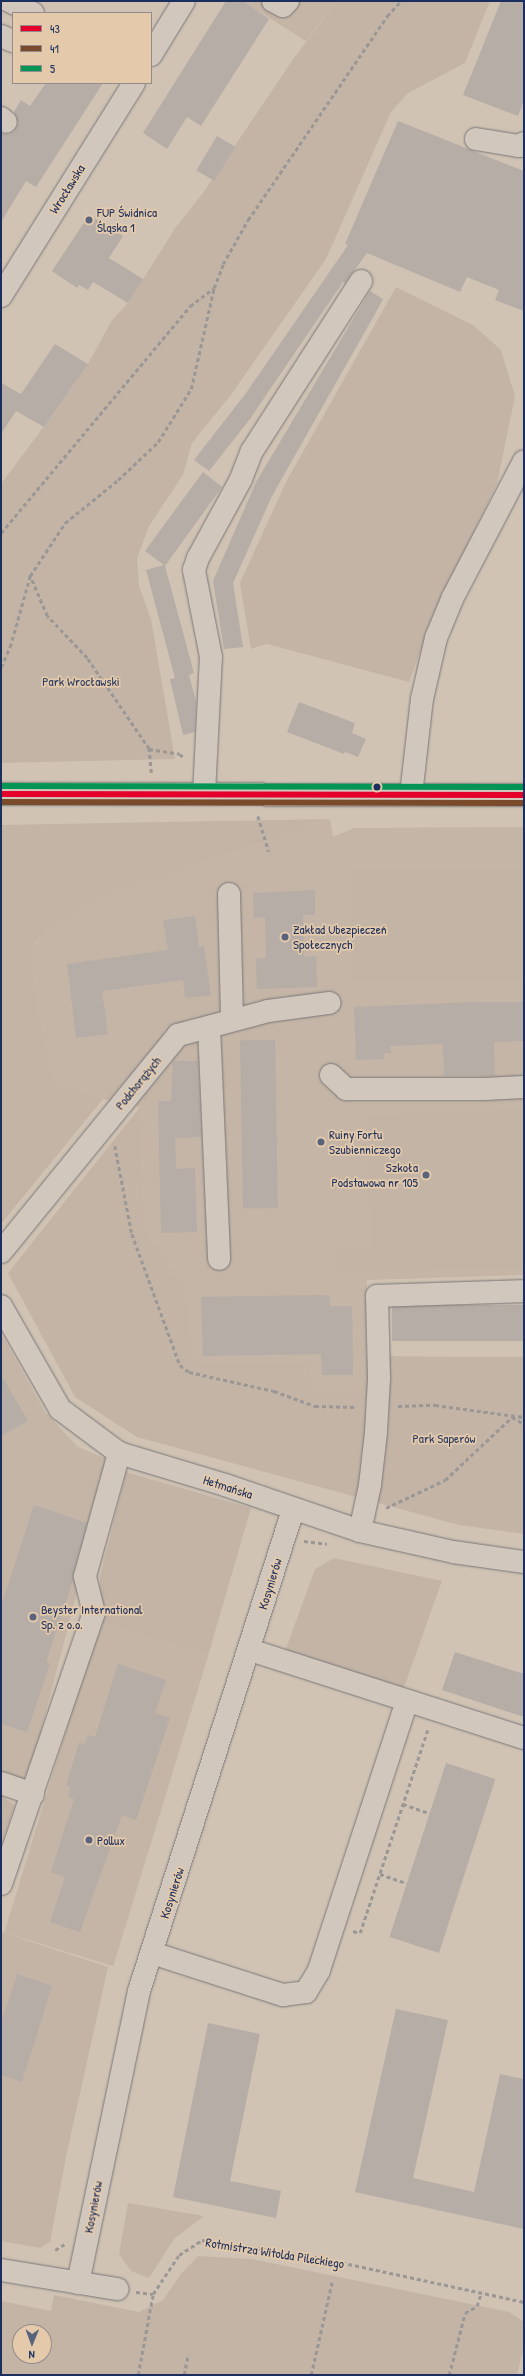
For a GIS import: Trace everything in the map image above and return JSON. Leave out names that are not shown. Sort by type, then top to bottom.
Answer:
[{"type":"street","points":[[9,1],[30,12]]},
{"type":"street","points":[[152,53],[184,1]]},
{"type":"street","points":[[273,1],[283,6],[288,1]]},
{"type":"street","points":[[1,36],[12,42]]},
{"type":"street","name":"Wrocławska","points":[[1,296],[133,84]]},
{"type":"street","points":[[476,139],[519,146],[524,143]]},
{"type":"street","points":[[204,794],[211,657],[194,570],[198,558],[241,479],[252,451],[361,281]]},
{"type":"street","points":[[411,795],[422,699],[436,638],[453,597],[524,461]]},
{"type":"street","points":[[1,794],[524,795]]},
{"type":"street","points":[[229,894],[232,1018]]},
{"type":"street","name":"Podchorążych","points":[[1,1252],[178,1035],[209,1027],[232,1018],[268,1011],[329,1003]]},
{"type":"street","points":[[209,1027],[219,1259]]},
{"type":"street","points":[[331,1075],[346,1089],[484,1089],[524,1087]]},
{"type":"street","points":[[363,1525],[377,1407],[377,1296],[524,1291]]},
{"type":"street","name":"Hetmańska","points":[[1,1306],[60,1409],[119,1453],[225,1485],[293,1510],[363,1525],[453,1552],[524,1562]]},
{"type":"street","points":[[1,1884],[94,1613],[85,1576],[119,1453]]},
{"type":"street","name":"Kosynierów","points":[[78,2283],[139,1991],[250,1650],[293,1510]]},
{"type":"street","points":[[250,1650],[524,1738]]},
{"type":"street","points":[[152,1953],[283,1995],[306,1992],[319,1970],[407,1700]]},
{"type":"street","points":[[1,1783],[33,1794]]},
{"type":"street","points":[[1,2270],[117,2289]]},
{"type":"path","points":[[1,667],[10,647],[30,576],[65,523],[118,480],[158,442],[191,389],[214,288],[223,264],[248,220],[387,16],[401,1]]},
{"type":"path","points":[[1,533],[190,306],[214,288]]},
{"type":"path","points":[[30,576],[47,616],[86,658],[149,749],[151,774]]},
{"type":"path","points":[[149,749],[180,754],[189,764]]},
{"type":"path","points":[[258,816],[269,851]]},
{"type":"path","points":[[108,1120],[120,1165],[132,1234],[180,1365],[189,1372],[274,1391],[316,1406],[377,1407],[435,1405],[478,1410],[512,1417],[524,1417]]},
{"type":"path","points":[[512,1417],[524,1424]]},
{"type":"path","points":[[363,1525],[445,1480],[512,1417]]},
{"type":"path","points":[[334,1925],[360,1933],[430,1722]]},
{"type":"path","points":[[403,1804],[429,1814]]},
{"type":"path","points":[[380,1874],[406,1883]]},
{"type":"path","name":"Rotmistrza Witolda Pileckiego","points":[[153,2294],[179,2255],[202,2240],[321,2258],[524,2302]]},
{"type":"path","points":[[311,2375],[332,2282]]},
{"type":"path","points":[[117,2289],[153,2294],[138,2375]]},
{"type":"path","points":[[449,2375],[465,2313],[477,2306],[481,2293]]},
{"type":"path","points":[[184,2375],[188,2354]]},
{"type":"shaded area","points":[[242,1],[337,1],[306,41]]},
{"type":"shaded area","points":[[330,819],[333,837],[354,828],[524,827],[524,1275],[367,1280],[366,1392],[313,1392],[311,1364],[195,1364],[186,1292],[145,1227],[140,1107],[103,1099],[55,1082],[35,993],[33,947],[51,927],[94,900]]},
{"type":"shaded area","points":[[1,1333],[45,1412],[78,1447],[106,1459],[76,1596],[28,1781],[1,1771]]},
{"type":"shaded area","points":[[99,1623],[208,1656],[113,1966],[4,1933]]},
{"type":"green space","name":"Park Wrocławski","points":[[337,1],[490,1],[465,63],[408,93],[391,112],[326,259],[230,396],[192,443],[183,475],[149,526],[137,558],[139,586],[151,619],[175,759],[1,763],[1,484],[54,413],[88,364],[112,320],[128,303],[176,227],[203,193],[294,58]]},
{"type":"green space","points":[[396,287],[473,325],[501,350],[515,396],[497,484],[437,608],[409,682],[267,644],[251,649],[240,583],[286,482]]},
{"type":"green space","points":[[330,819],[94,900],[51,927],[33,946],[35,993],[55,1082],[103,1099],[1,1224],[1,825]]},
{"type":"green space","points":[[351,870],[524,870],[524,982],[351,982]]},
{"type":"green space","name":"Park Saperów","points":[[140,1107],[145,1227],[186,1292],[195,1364],[311,1364],[313,1392],[365,1392],[366,1356],[524,1357],[524,1534],[459,1525],[137,1437],[75,1397],[8,1273]]},
{"type":"green space","points":[[524,1110],[524,1267],[337,1273],[336,1250],[372,1249],[368,1115]]},
{"type":"green space","points":[[126,1472],[251,1508],[208,1656],[99,1623],[100,1577]]},
{"type":"green space","points":[[334,1558],[442,1581],[403,1690],[284,1654],[315,1569]]},
{"type":"green space","points":[[1,1796],[15,1805],[1,1846]]},
{"type":"green space","points":[[1,1932],[108,1967],[66,2157],[50,2242],[40,2248],[1,2241]]},
{"type":"green space","points":[[128,2203],[204,2216],[174,2239],[149,2278],[131,2271],[119,2254]]},
{"type":"green space","points":[[198,2256],[252,2259],[509,2312],[524,2322],[524,2346],[517,2375],[1,2375],[1,2301],[51,2311],[54,2295],[139,2312],[163,2300],[181,2274]]},
{"type":"building","points":[[226,1],[243,1],[269,19],[201,126],[187,117],[167,149],[143,133]]},
{"type":"building","points":[[501,1],[524,1],[524,100],[518,116],[463,95]]},
{"type":"building","points":[[45,84],[102,84],[36,187],[26,181],[1,222],[1,134],[10,134],[15,130],[18,123],[14,112],[21,100],[30,106]]},
{"type":"building","points":[[398,121],[524,171],[524,311],[495,300],[499,290],[467,277],[460,292],[367,253],[345,283],[343,282],[250,419],[209,471],[194,460],[246,393],[348,245],[345,244]]},
{"type":"building","points":[[217,136],[235,147],[214,181],[196,170]]},
{"type":"building","points":[[89,215],[123,236],[109,258],[143,279],[128,303],[93,282],[88,290],[79,285],[77,288],[52,271]]},
{"type":"building","points":[[370,291],[383,299],[272,496],[233,583],[243,647],[224,649],[213,581],[256,482]]},
{"type":"building","points":[[55,344],[88,364],[44,427],[16,411],[1,434],[1,383],[21,394]]},
{"type":"building","points":[[203,472],[222,487],[165,566],[194,673],[186,676],[189,675],[196,701],[195,732],[183,735],[170,679],[175,678],[146,570],[164,565],[145,551]]},
{"type":"building","points":[[299,702],[355,723],[352,733],[366,739],[358,757],[345,752],[344,754],[287,732]]},
{"type":"building","name":"Zakład Ubezpieczeń Społecznych","points":[[315,890],[315,915],[303,915],[304,957],[316,956],[317,987],[257,989],[256,959],[266,958],[265,917],[254,918],[253,893]]},
{"type":"building","points":[[195,916],[199,947],[204,946],[211,995],[185,998],[183,980],[102,991],[108,1034],[76,1038],[67,964],[168,950],[163,920]]},
{"type":"building","points":[[477,1002],[524,1002],[524,1041],[494,1042],[495,1076],[444,1076],[443,1044],[390,1046],[391,1053],[384,1053],[384,1059],[356,1060],[354,1007]]},
{"type":"building","points":[[275,1040],[278,1208],[243,1209],[240,1041]]},
{"type":"building","points":[[173,1061],[198,1061],[201,1137],[175,1138],[176,1169],[195,1168],[197,1232],[161,1233],[158,1101],[171,1101]]},
{"type":"building","points":[[329,1296],[330,1306],[352,1306],[353,1375],[322,1375],[321,1354],[203,1356],[201,1297]]},
{"type":"building","points":[[392,1305],[524,1305],[524,1341],[392,1341]]},
{"type":"building","points":[[1,1375],[28,1421],[1,1436]]},
{"type":"building","points":[[34,1505],[87,1523],[73,1573],[73,1580],[46,1662],[50,1664],[27,1732],[1,1724],[1,1607]]},
{"type":"building","points":[[455,1652],[524,1674],[524,1717],[442,1690]]},
{"type":"building","points":[[118,1664],[166,1680],[155,1713],[170,1718],[136,1820],[122,1815],[80,1932],[50,1922],[65,1877],[51,1872],[74,1799],[68,1797],[71,1787],[66,1785],[79,1743],[85,1744],[88,1735],[95,1737]]},
{"type":"building","points":[[446,1763],[495,1779],[439,1953],[389,1937]]},
{"type":"building","points":[[17,1974],[52,1986],[22,2082],[1,2075],[1,2024]]},
{"type":"building","points":[[396,2009],[448,2020],[413,2178],[474,2192],[500,2074],[524,2079],[524,2229],[355,2192]]},
{"type":"building","points":[[208,2023],[260,2034],[230,2181],[281,2191],[276,2218],[173,2197]]},
{"type":"transit line","name":"5","points":[[1,786],[524,787]]},
{"type":"transit line","name":"43","points":[[1,794],[524,795]]},
{"type":"transit line","name":"41","points":[[1,802],[524,803]]},
{"type":"place","name":"FUP Świdnica Śląska 1","points":[[89,220]]},
{"type":"place","name":"Zakład Ubezpieczeń Społecznych","points":[[285,937]]},
{"type":"place","name":"Ruiny Fortu Szubienniczego","points":[[321,1142]]},
{"type":"place","name":"Szkoła Podstawowa nr 105","points":[[426,1175]]},
{"type":"place","name":"Beyster International Sp. z o.o.","points":[[33,1617]]},
{"type":"place","name":"Pollux","points":[[89,1840]]}]
